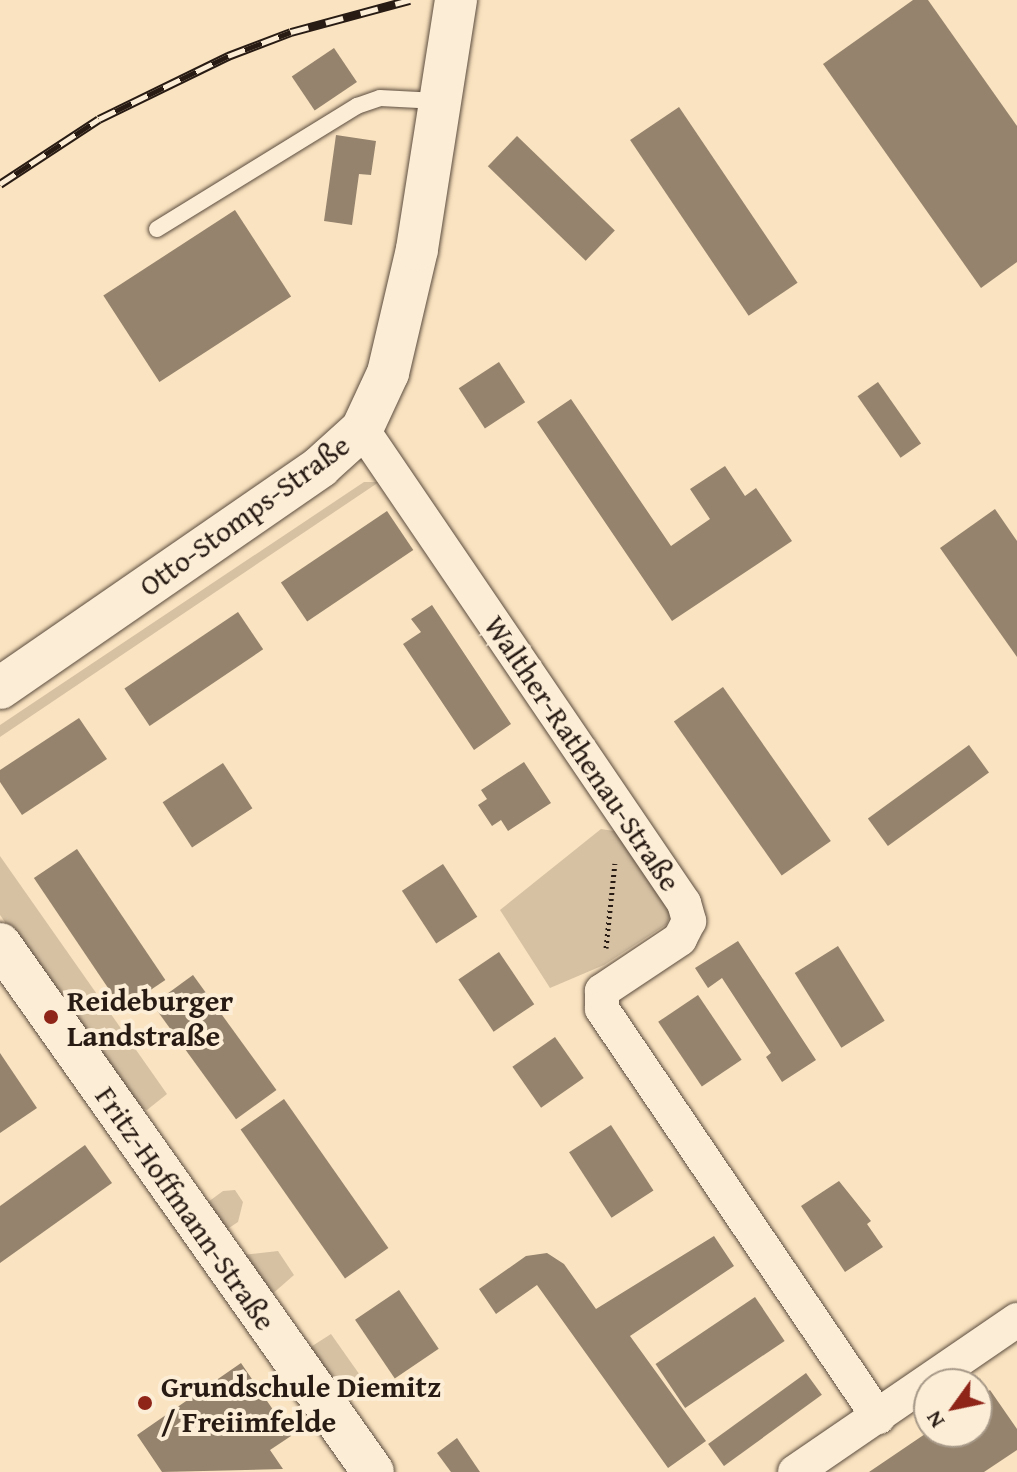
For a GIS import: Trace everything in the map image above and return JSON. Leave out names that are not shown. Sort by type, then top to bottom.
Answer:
[{"type":"street","name":"Otto-Stomps-Straße","points":[[0,688],[320,467],[362,429],[388,373],[417,249],[456,0]]},
{"type":"street","name":"Walther-Rathenau-Straße","points":[[362,429],[684,903],[689,921],[680,939],[602,991]]},
{"type":"street","name":"Fritz-Hoffmann-Straße","points":[[0,944],[373,1472]]},
{"type":"street","points":[[602,991],[602,1009],[878,1417]]},
{"type":"street","points":[[795,1472],[1017,1320]]},
{"type":"lane","points":[[157,229],[357,106],[380,98],[440,101]]},
{"type":"path","points":[[602,991],[620,806]]},
{"type":"shaded area","points":[[364,482],[379,482],[0,737],[0,725]]},
{"type":"shaded area","points":[[601,829],[620,832],[671,911],[667,924],[604,965],[550,988],[500,910]]},
{"type":"shaded area","points":[[0,856],[167,1094],[147,1110],[135,1106],[0,915]]},
{"type":"shaded area","points":[[235,1190],[243,1202],[238,1222],[223,1232],[204,1205],[223,1191]]},
{"type":"shaded area","points":[[278,1251],[294,1275],[270,1296],[242,1255]]},
{"type":"shaded area","points":[[331,1334],[362,1378],[361,1387],[345,1399],[306,1350]]},
{"type":"building","points":[[913,0],[928,0],[1017,126],[1017,262],[981,288],[823,64]]},
{"type":"building","points":[[334,48],[357,82],[315,111],[292,77]]},
{"type":"building","points":[[679,107],[798,283],[749,316],[630,140]]},
{"type":"building","points":[[336,135],[376,141],[371,175],[359,174],[352,225],[324,221]]},
{"type":"building","points":[[517,136],[615,230],[586,261],[488,166]]},
{"type":"building","points":[[235,210],[291,296],[159,382],[103,296]]},
{"type":"building","points":[[499,362],[525,402],[485,428],[459,388]]},
{"type":"building","points":[[878,382],[921,443],[901,458],[858,396]]},
{"type":"building","points":[[571,399],[671,546],[710,519],[690,489],[725,466],[745,496],[756,488],[792,541],[672,621],[537,422]]},
{"type":"building","points":[[995,509],[1017,541],[1017,657],[940,548]]},
{"type":"building","points":[[387,511],[413,550],[307,622],[281,583]]},
{"type":"building","points":[[432,605],[511,724],[474,750],[403,644],[421,632],[411,619]]},
{"type":"building","points":[[238,612],[263,649],[150,726],[124,689]]},
{"type":"building","points":[[723,687],[831,841],[782,875],[674,721]]},
{"type":"building","points":[[79,718],[107,759],[22,815],[0,782],[0,770]]},
{"type":"building","points":[[969,745],[989,773],[888,846],[868,818]]},
{"type":"building","points":[[524,762],[551,803],[508,831],[501,820],[492,826],[478,805],[487,799],[481,790]]},
{"type":"building","points":[[223,763],[252,808],[192,848],[163,802]]},
{"type":"building","points":[[77,849],[165,980],[122,1009],[34,878]]},
{"type":"building","points":[[443,864],[477,917],[436,944],[402,891]]},
{"type":"building","points":[[738,941],[816,1060],[782,1082],[766,1057],[771,1053],[722,978],[708,988],[695,968]]},
{"type":"building","points":[[838,946],[885,1021],[841,1048],[795,973]]},
{"type":"building","points":[[499,952],[534,1004],[494,1032],[458,979]]},
{"type":"building","points":[[193,975],[276,1090],[236,1119],[153,1004]]},
{"type":"building","points":[[698,995],[742,1060],[702,1087],[658,1022]]},
{"type":"building","points":[[555,1037],[584,1078],[541,1108],[512,1067]]},
{"type":"building","points":[[0,1053],[37,1108],[0,1133]]},
{"type":"building","points":[[284,1099],[388,1248],[345,1278],[241,1129]]},
{"type":"building","points":[[611,1125],[653,1190],[612,1218],[569,1152]]},
{"type":"building","points":[[85,1145],[112,1183],[0,1263],[0,1206]]},
{"type":"building","points":[[839,1181],[871,1221],[867,1224],[883,1247],[845,1272],[801,1206]]},
{"type":"building","points":[[714,1236],[734,1266],[630,1336],[706,1441],[668,1468],[537,1285],[496,1314],[479,1289],[526,1256],[547,1253],[564,1264],[596,1309]]},
{"type":"building","points":[[399,1290],[439,1349],[395,1378],[355,1320]]},
{"type":"building","points":[[755,1297],[785,1341],[685,1408],[656,1364]]},
{"type":"building","points":[[241,1363],[291,1436],[270,1450],[283,1469],[162,1472],[137,1435]]},
{"type":"building","points":[[806,1373],[822,1395],[724,1466],[708,1444]]},
{"type":"building","points":[[993,1394],[1017,1429],[1017,1450],[984,1472],[869,1472],[913,1442],[913,1448],[993,1448]]},
{"type":"building","points":[[457,1438],[480,1472],[451,1472],[437,1453]]},
{"type":"railway","points":[[0,184],[99,119],[228,56],[291,32],[410,0]]},
{"type":"place","name":"Reideburger Landstraße","points":[[51,1017]]},
{"type":"place","name":"Grundschule Diemitz / Freiimfelde","points":[[145,1403]]}]
